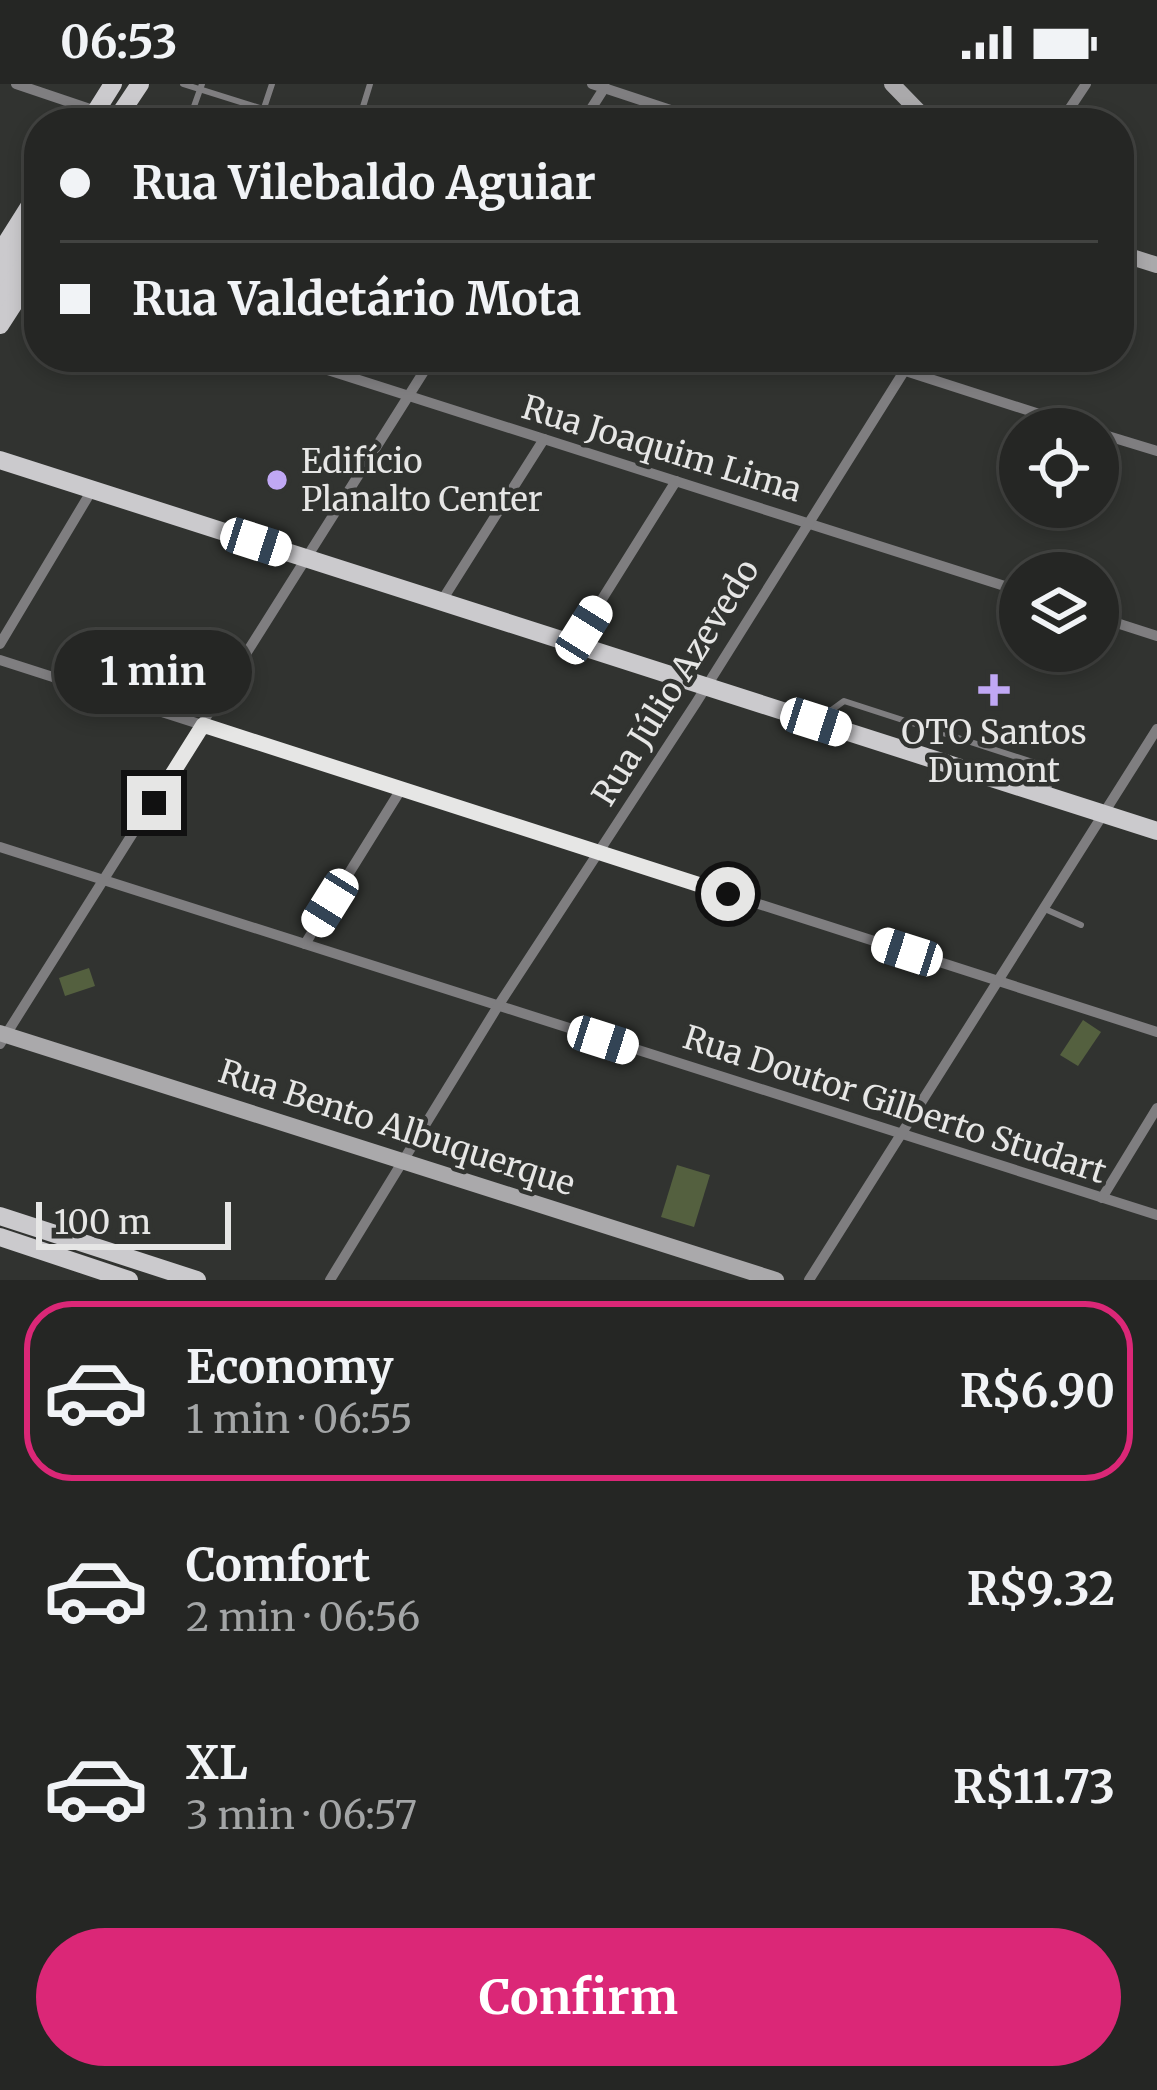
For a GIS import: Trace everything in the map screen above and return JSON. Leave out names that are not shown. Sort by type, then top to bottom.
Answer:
[{"type":"main road","points":[[0,253],[24,215]]},
{"type":"main road","points":[[0,278],[24,239]]},
{"type":"main road","points":[[0,303],[24,265]]},
{"type":"main road","points":[[0,326],[24,290]]},
{"type":"main road","points":[[0,460],[1157,831]]},
{"type":"main road","points":[[0,1216],[173,1277],[197,1280]]},
{"type":"main road","points":[[0,1237],[129,1280]]},
{"type":"street","points":[[16,84],[67,108]]},
{"type":"street","points":[[892,84],[915,108]]},
{"type":"street","points":[[601,85],[667,108]]},
{"type":"street","name":"Rua Joaquim Lima","points":[[334,372],[999,584]]},
{"type":"street","points":[[2,1037],[423,372]]},
{"type":"street","name":"Rua Júlio Azevedo","points":[[330,1280],[498,1006],[903,372]]},
{"type":"street","points":[[907,372],[1020,408]]},
{"type":"street","points":[[441,602],[544,439]]},
{"type":"street","points":[[1119,440],[1157,452]]},
{"type":"street","points":[[574,644],[676,482]]},
{"type":"street","points":[[0,644],[92,490]]},
{"type":"street","points":[[1119,623],[1157,636]]},
{"type":"street","points":[[0,660],[996,981],[1058,994],[1157,1032]]},
{"type":"street","points":[[809,1280],[1157,728]]},
{"type":"street","points":[[305,944],[400,790]]},
{"type":"street","name":"Rua Doutor Gilberto Studart","points":[[0,847],[1157,1215]]},
{"type":"street","name":"Rua Bento Albuquerque","points":[[2,1037],[776,1280]]},
{"type":"street","points":[[1102,1198],[1157,1108]]},
{"type":"lane","points":[[183,84],[260,108]]},
{"type":"lane","points":[[816,722],[844,701],[1048,767],[1049,796]]},
{"type":"lane","points":[[1045,909],[1081,925]]},
{"type":"green space","points":[[89,968],[95,986],[65,996],[59,978]]},
{"type":"green space","points":[[1083,1020],[1101,1032],[1078,1066],[1060,1055]]},
{"type":"green space","points":[[677,1165],[710,1175],[694,1227],[661,1217]]},
{"type":"place","name":"Edifício Planalto Center","points":[[277,480]]},
{"type":"place","name":"OTO Santos Dumont","points":[[994,690]]},
{"type":"route","points":[[154,803],[203,725],[728,894]]}]
